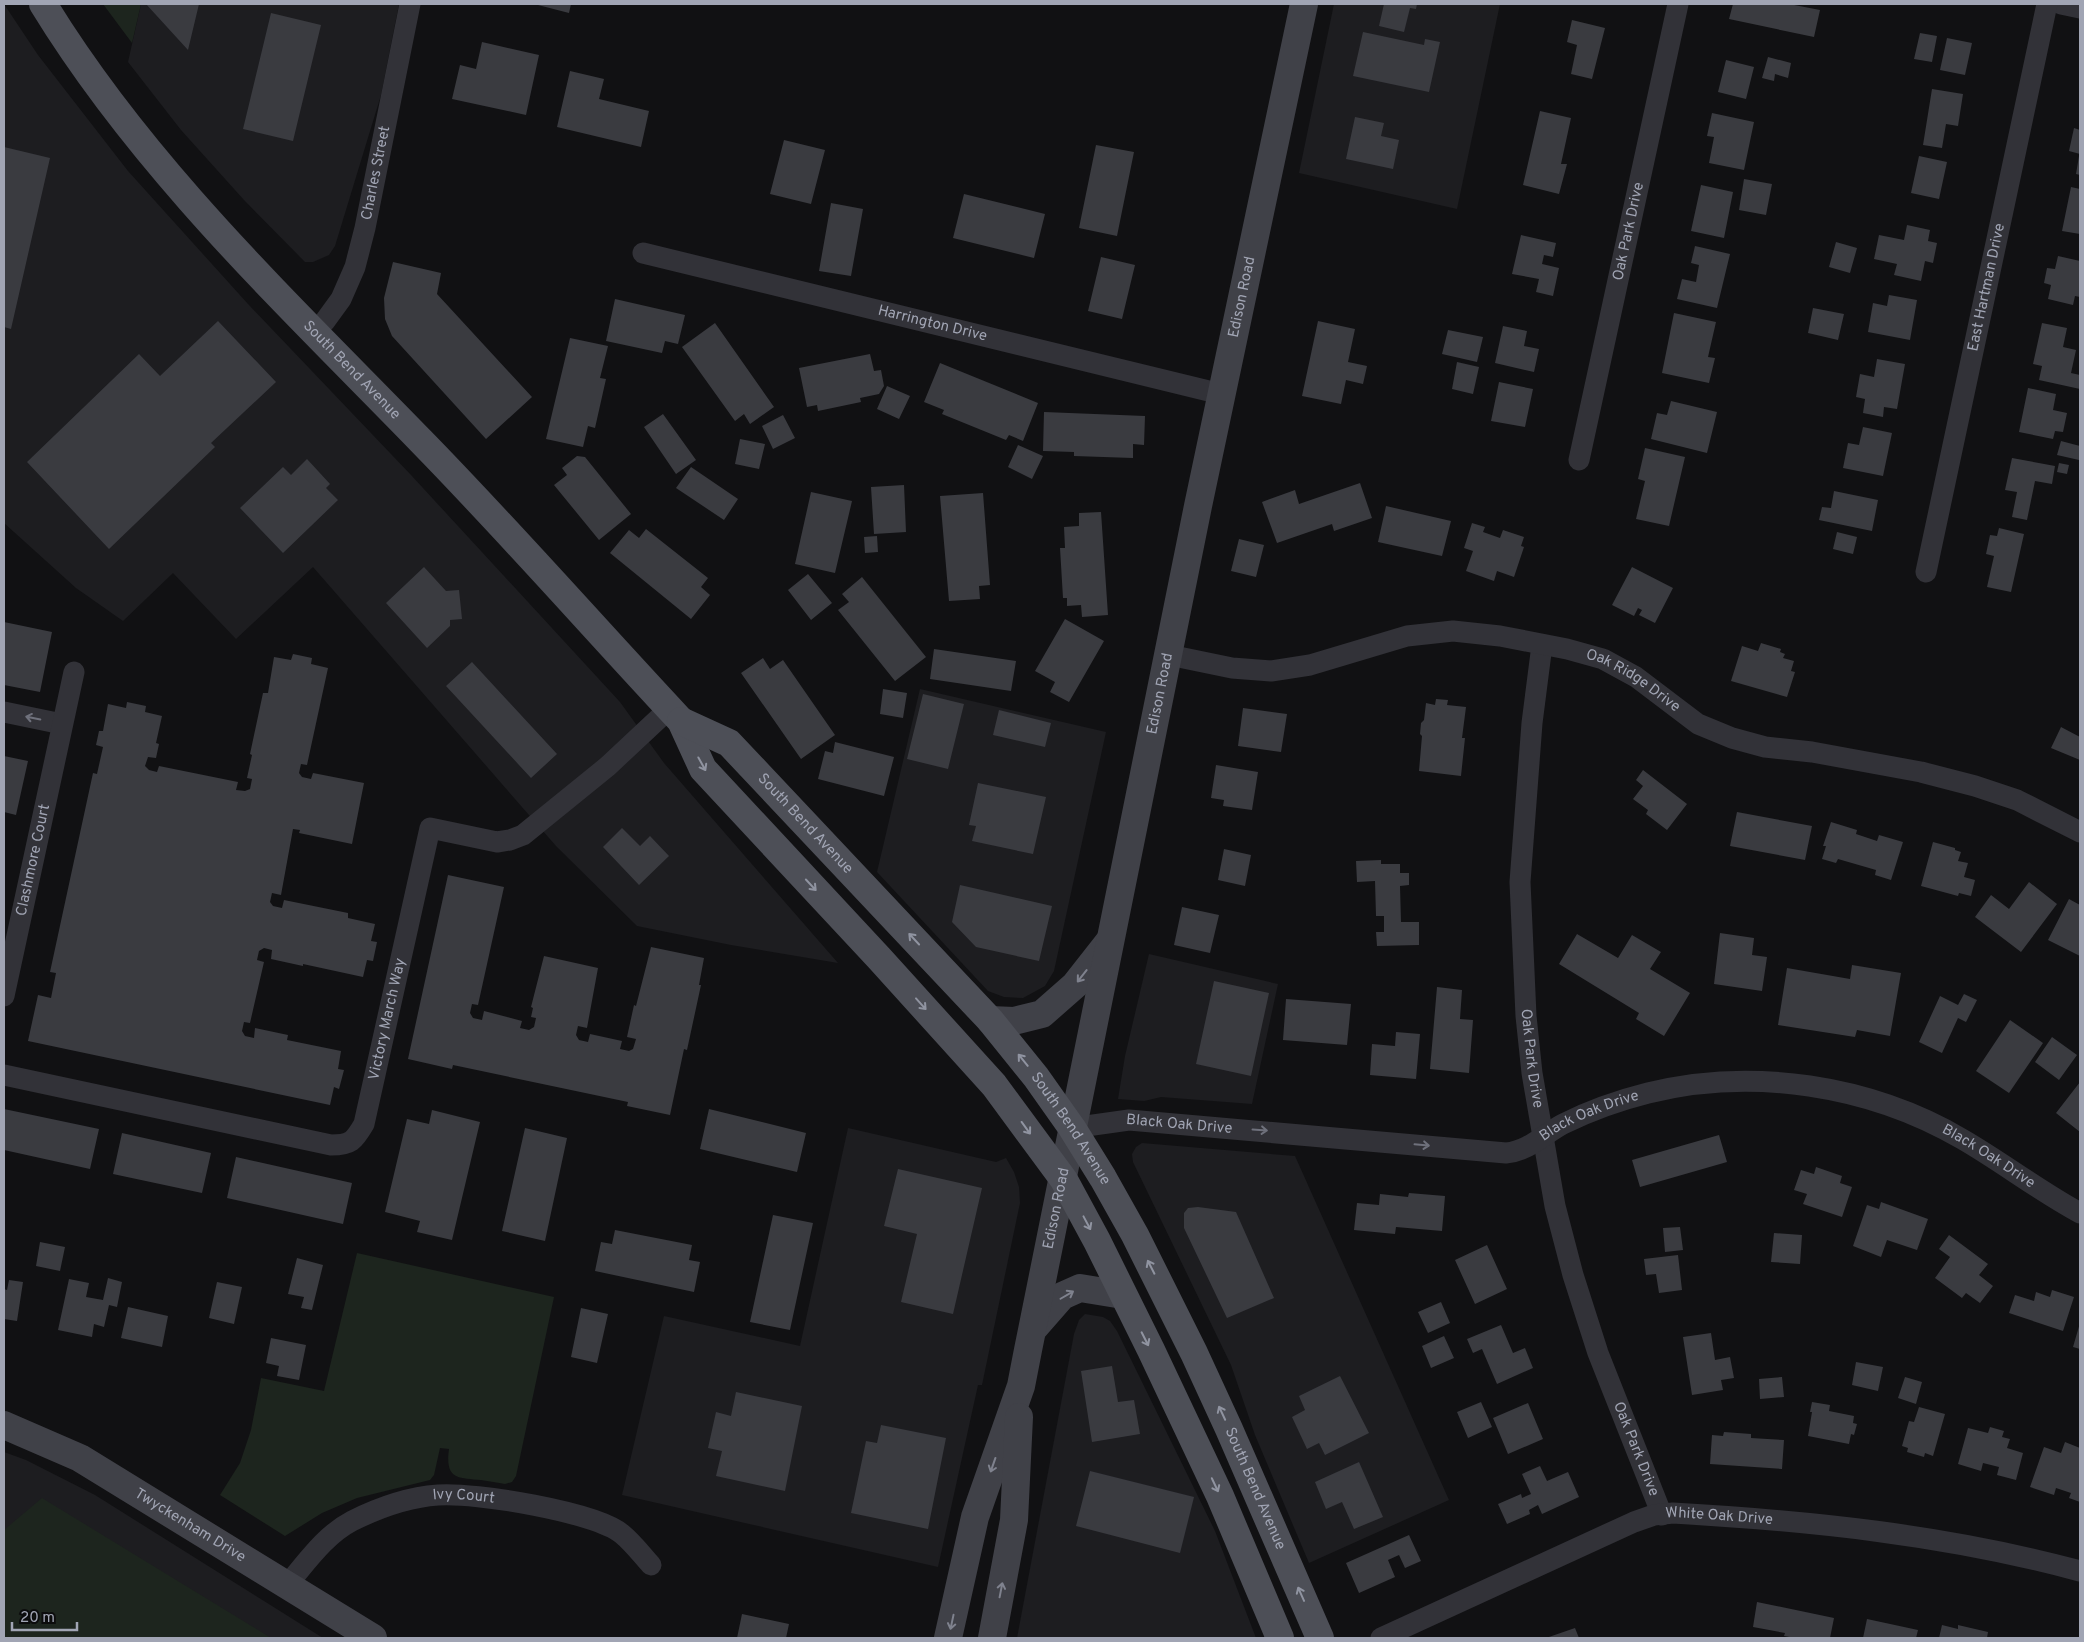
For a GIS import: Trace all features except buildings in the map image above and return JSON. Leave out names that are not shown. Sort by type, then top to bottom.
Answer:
[{"type":"main road","name":"South Bend Avenue","points":[[43,4],[108,99],[151,154],[314,332],[421,441],[675,714],[703,769],[994,1085],[1064,1180],[1123,1295],[1220,1496],[1280,1638]]},
{"type":"main road","name":"Edison Road","points":[[948,1638],[975,1517],[1021,1386],[1221,394],[1304,4]]},
{"type":"main road","name":"South Bend Avenue","points":[[675,714],[729,743],[990,1020],[1036,1077],[1072,1128],[1135,1235],[1194,1353],[1320,1638]]},
{"type":"main road","points":[[990,1020],[1014,1021],[1042,1014],[1075,985],[1112,938]]},
{"type":"main road","points":[[1033,1329],[1062,1296],[1080,1288],[1123,1295]]},
{"type":"main road","name":"Edison Road","points":[[992,1638],[1014,1520],[1021,1386]]},
{"type":"main road","name":"Twyckenham Drive","points":[[4,1425],[80,1458],[373,1638]]},
{"type":"street","name":"Charles Street","points":[[314,332],[325,321],[341,299],[355,267],[365,228],[410,4]]},
{"type":"street","name":"Oak Park Drive","points":[[1579,460],[1678,4]]},
{"type":"street","name":"East Hartman Drive","points":[[1926,572],[2047,4]]},
{"type":"street","points":[[2061,4],[2080,8]]},
{"type":"street","name":"Harrington Drive","points":[[643,252],[1221,394]]},
{"type":"street","name":"Oak Ridge Drive","points":[[1169,655],[1232,668],[1271,671],[1310,665],[1407,636],[1453,631],[1500,636],[1567,649],[1603,659],[1636,678],[1698,724],[1732,738],[1765,747],[1812,752],[1921,772],[1975,786],[2017,800],[2080,832]]},
{"type":"street","name":"Oak Park Drive","points":[[1542,645],[1532,723],[1520,882],[1526,1016],[1543,1138],[1555,1206],[1573,1275],[1598,1353],[1662,1515]]},
{"type":"street","name":"Clashmore Court","points":[[4,996],[74,672]]},
{"type":"street","points":[[4,712],[62,724]]},
{"type":"street","name":"Victory March Way","points":[[4,1075],[331,1145],[343,1145],[352,1142],[364,1124],[430,828],[496,842],[510,840],[522,835],[675,714]]},
{"type":"street","name":"Black Oak Drive","points":[[1072,1128],[1129,1120],[1506,1153],[1521,1150],[1563,1124],[1613,1104],[1648,1093],[1684,1086],[1744,1081],[1794,1084],[1847,1093],[1928,1121],[1963,1139],[2047,1195],[2080,1213]]},
{"type":"street","name":"Ivy Court","points":[[287,1585],[321,1545],[350,1522],[389,1505],[438,1495],[499,1499],[582,1516],[621,1533],[651,1564]]},
{"type":"street","name":"White Oak Drive","points":[[1381,1638],[1634,1522],[1674,1513],[1847,1526],[1979,1547],[2080,1570]]},
{"type":"shaded area","points":[[4,4],[38,55],[128,171],[248,304],[411,475],[620,702],[664,763],[838,963],[731,945],[637,926],[556,846],[313,567],[236,639],[173,573],[123,621],[76,588],[4,523]]},
{"type":"shaded area","points":[[103,4],[141,4],[132,43]]},
{"type":"shaded area","points":[[141,4],[399,4],[381,95],[335,246],[329,255],[313,262],[305,262],[244,200],[181,130],[128,62]]},
{"type":"shaded area","points":[[1334,4],[1500,4],[1457,209],[1299,173]]},
{"type":"shaded area","points":[[920,689],[1106,732],[1054,971],[1045,986],[1023,998],[1004,997],[988,991],[877,872]]},
{"type":"shaded area","points":[[1149,954],[1278,984],[1252,1104],[1161,1097],[1144,1101],[1118,1099],[1125,1056]]},
{"type":"shaded area","points":[[848,1128],[996,1162],[1006,1158],[1014,1172],[1019,1187],[1020,1203],[982,1385],[978,1385],[938,1567],[622,1495],[664,1316],[800,1346]]},
{"type":"shaded area","points":[[1142,1143],[1295,1156],[1449,1500],[1309,1563],[1255,1435],[1231,1365],[1133,1162],[1132,1154],[1136,1147]]},
{"type":"shaded area","points":[[357,1253],[554,1297],[516,1476],[512,1482],[505,1484],[459,1477],[454,1475],[449,1466],[449,1449],[440,1448],[434,1475],[430,1480],[357,1498],[322,1513],[285,1536],[220,1495],[240,1463],[251,1430],[261,1378],[324,1391]]},
{"type":"shaded area","points":[[1085,1314],[1103,1317],[1110,1321],[1117,1331],[1215,1531],[1256,1638],[1017,1638],[1074,1334],[1079,1320]]},
{"type":"shaded area","points":[[4,1452],[26,1460],[95,1495],[323,1638],[4,1638]]},
{"type":"shaded area","points":[[42,1498],[271,1638],[4,1638],[4,1530]]}]
